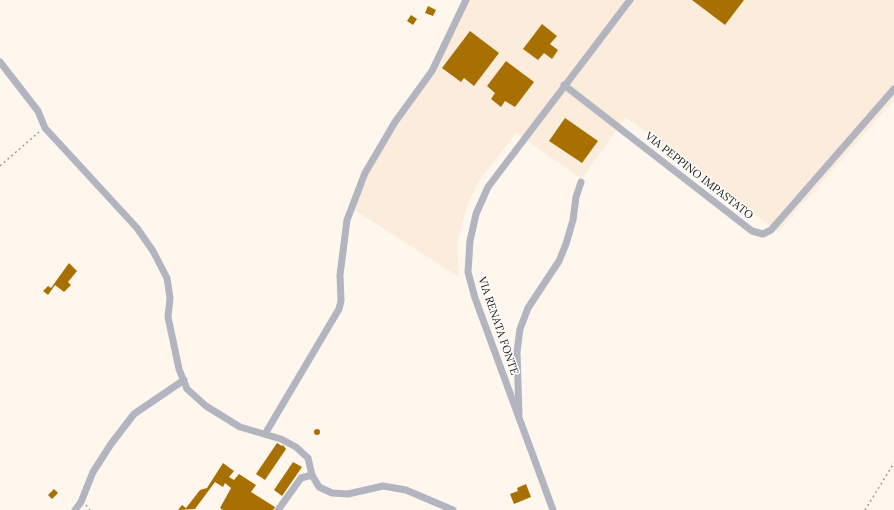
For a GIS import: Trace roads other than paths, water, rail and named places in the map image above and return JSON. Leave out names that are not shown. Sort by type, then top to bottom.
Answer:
[{"type":"street","points":[[265,434],[339,309],[341,301],[340,275],[347,220],[365,173],[395,122],[432,71],[466,0]]},
{"type":"street","name":"VIA RENATA FONTE","points":[[553,510],[475,298],[468,272],[470,241],[476,214],[488,187],[630,0]]},
{"type":"street","points":[[0,62],[38,111],[44,128],[137,228],[153,251],[167,278],[170,298],[168,317],[179,369],[187,389],[224,418],[240,427],[281,439],[296,448],[308,458],[312,474],[319,487],[332,493],[348,494],[383,486],[406,490],[453,510]]},
{"type":"street","name":"VIA PEPPINO IMPASTATO","points":[[564,85],[752,231],[763,234],[771,230],[894,89]]},
{"type":"street","points":[[519,420],[517,352],[520,329],[528,308],[556,266],[566,244],[573,220],[576,197],[582,182]]},
{"type":"street","points":[[74,510],[81,502],[93,472],[111,444],[134,414],[184,380]]},
{"type":"street","points":[[278,510],[301,478],[312,474]]}]
